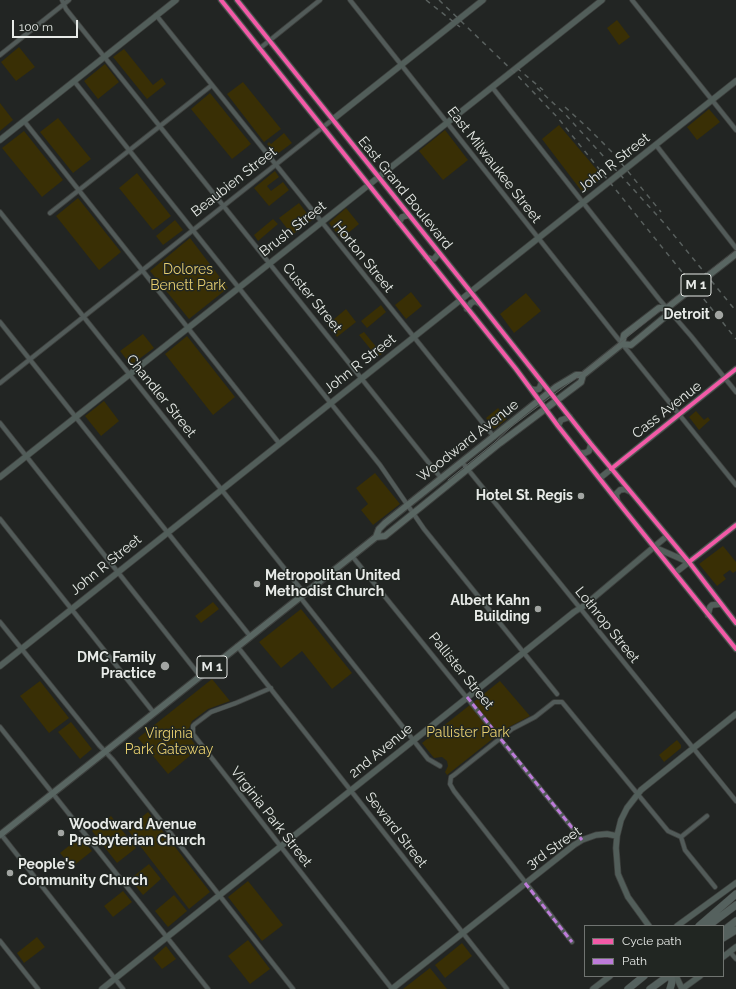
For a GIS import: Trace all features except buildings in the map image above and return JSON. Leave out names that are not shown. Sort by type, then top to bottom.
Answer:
[{"type":"highway","points":[[700,925],[736,894]]},
{"type":"highway","points":[[709,925],[736,905]]},
{"type":"highway","points":[[724,930],[736,921]]},
{"type":"highway","points":[[724,937],[736,930]]},
{"type":"highway","points":[[628,989],[643,977]]},
{"type":"highway","points":[[649,989],[670,977],[670,989]]},
{"type":"main road","name":"Woodward Avenue","points":[[376,537],[385,536],[545,408],[581,382],[583,375],[622,344],[624,335],[658,308],[667,308],[736,254]]},
{"type":"main road","name":"Woodward Avenue","points":[[622,344],[631,345],[666,316],[667,308]]},
{"type":"main road","name":"Woodward Avenue","points":[[0,834],[376,537],[379,529],[407,505],[539,400],[576,375],[583,375]]},
{"type":"street","points":[[0,55],[63,2],[69,0]]},
{"type":"street","points":[[0,140],[176,0]]},
{"type":"street","name":"East Grand Boulevard","points":[[221,0],[736,649]]},
{"type":"street","name":"East Grand Boulevard","points":[[237,0],[481,304],[611,469],[689,562],[736,623]]},
{"type":"street","points":[[259,48],[320,0]]},
{"type":"street","name":"East Milwaukee Street","points":[[350,0],[622,344],[736,485]]},
{"type":"street","name":"Beaubien Street","points":[[0,383],[483,0]]},
{"type":"street","name":"Brush Street","points":[[0,477],[602,0]]},
{"type":"street","points":[[632,0],[736,130]]},
{"type":"street","name":"Custer Street","points":[[63,2],[160,127],[441,478]]},
{"type":"street","name":"Horton Street","points":[[156,15],[494,437]]},
{"type":"street","points":[[74,81],[380,466],[412,513],[557,694]]},
{"type":"street","name":"John R Street","points":[[0,666],[736,81]]},
{"type":"street","points":[[50,213],[212,85]]},
{"type":"street","points":[[492,87],[667,308],[736,392]]},
{"type":"street","points":[[24,121],[279,443]]},
{"type":"street","points":[[656,145],[736,248]]},
{"type":"street","name":"Chandler Street","points":[[0,212],[221,489],[428,759],[440,766]]},
{"type":"street","points":[[398,223],[402,217],[409,215]]},
{"type":"street","points":[[424,255],[428,259],[434,258],[438,254],[438,251]]},
{"type":"street","points":[[467,309],[471,303],[475,301],[481,304]]},
{"type":"street","points":[[0,322],[250,636]]},
{"type":"street","name":"Cass Avenue","points":[[600,478],[736,368]]},
{"type":"street","points":[[531,389],[539,389],[542,382]]},
{"type":"street","points":[[558,426],[561,420],[566,417],[570,417]]},
{"type":"street","points":[[0,423],[200,676]]},
{"type":"street","points":[[580,453],[589,451],[591,444]]},
{"type":"street","name":"Lothrop Street","points":[[462,462],[736,801]]},
{"type":"street","points":[[618,501],[616,497],[618,492],[622,489],[630,491]]},
{"type":"street","points":[[0,519],[154,713]]},
{"type":"street","points":[[675,573],[736,525]]},
{"type":"street","name":"2nd Avenue","points":[[102,989],[414,741],[467,697],[580,609],[667,536]]},
{"type":"street","points":[[654,547],[689,562]]},
{"type":"street","name":"Pallister Street","points":[[352,556],[582,840]]},
{"type":"street","points":[[708,615],[712,605],[721,604]]},
{"type":"street","points":[[0,622],[113,760],[293,989]]},
{"type":"street","name":"Seward Street","points":[[237,646],[507,989]]},
{"type":"street","name":"Virginia Park Street","points":[[271,688],[211,712],[195,724],[192,730],[195,738],[392,989]]},
{"type":"street","points":[[572,942],[450,784],[451,778],[457,772],[500,738],[512,729],[535,717],[554,702],[560,701],[565,704],[668,831],[681,837],[685,850],[715,887]]},
{"type":"street","points":[[649,925],[628,897],[621,882],[616,860],[617,836],[624,814],[638,793],[736,714]]},
{"type":"street","points":[[0,727],[208,989]]},
{"type":"street","points":[[681,837],[707,816]]},
{"type":"street","points":[[0,834],[123,989]]},
{"type":"street","name":"3rd Street","points":[[392,989],[525,883],[582,840],[596,835],[607,834],[617,836]]},
{"type":"street","points":[[678,925],[736,883]]},
{"type":"street","points":[[0,941],[38,989]]},
{"type":"street","points":[[724,956],[736,947]]},
{"type":"street","points":[[730,952],[736,959]]},
{"type":"street","points":[[593,989],[609,977]]},
{"type":"street","points":[[670,977],[682,989],[699,977]]},
{"type":"green space","points":[[617,20],[630,37],[619,45],[607,28]]},
{"type":"green space","points":[[19,47],[35,67],[16,81],[1,62]]},
{"type":"green space","points":[[124,49],[153,85],[162,78],[166,84],[147,99],[113,57]]},
{"type":"green space","points":[[105,64],[119,82],[98,99],[84,81]]},
{"type":"green space","points":[[243,82],[281,129],[264,142],[227,94]]},
{"type":"green space","points":[[210,93],[251,144],[232,159],[191,109]]},
{"type":"green space","points":[[0,103],[13,120],[0,131]]},
{"type":"green space","points":[[709,109],[720,122],[697,140],[687,127]]},
{"type":"green space","points":[[58,118],[91,159],[73,173],[40,132]]},
{"type":"green space","points":[[559,125],[603,177],[583,193],[542,139]]},
{"type":"green space","points":[[445,130],[468,160],[443,180],[419,151]]},
{"type":"green space","points":[[24,131],[63,180],[42,197],[2,148]]},
{"type":"green space","points":[[284,133],[292,143],[276,155],[267,144],[269,142],[271,144]]},
{"type":"green space","points":[[275,171],[279,177],[267,186],[271,191],[283,182],[289,190],[269,206],[254,188]]},
{"type":"green space","points":[[137,173],[171,216],[153,230],[119,188]]},
{"type":"green space","points":[[78,198],[121,252],[99,270],[56,216]]},
{"type":"green space","points":[[299,203],[312,220],[292,235],[279,218]]},
{"type":"green space","points":[[346,208],[359,224],[341,239],[329,223]]},
{"type":"green space","points":[[273,219],[278,224],[258,241],[254,235]]},
{"type":"green space","points":[[175,220],[183,230],[163,245],[156,236]]},
{"type":"green space","name":"Dolores Benett Park","points":[[190,238],[228,288],[189,319],[150,271]]},
{"type":"green space","points":[[411,292],[422,306],[406,319],[395,305]]},
{"type":"green space","points":[[526,293],[541,311],[514,333],[500,314]]},
{"type":"green space","points":[[381,305],[386,312],[367,328],[361,321]]},
{"type":"green space","points":[[346,309],[356,322],[337,337],[327,325]]},
{"type":"green space","points":[[364,332],[382,354],[377,357],[359,335]]},
{"type":"green space","points":[[143,334],[154,348],[131,365],[120,351]]},
{"type":"green space","points":[[187,336],[235,397],[213,415],[165,354]]},
{"type":"green space","points":[[104,401],[119,421],[101,436],[85,416]]},
{"type":"green space","points":[[498,408],[507,419],[494,429],[486,418]]},
{"type":"green space","points":[[696,411],[704,420],[708,417],[710,420],[699,430],[689,417]]},
{"type":"green space","points":[[375,473],[400,504],[373,525],[361,510],[368,504],[356,488]]},
{"type":"green space","points":[[723,546],[736,562],[736,571],[733,573],[730,570],[723,575],[726,579],[717,586],[699,564]]},
{"type":"green space","points":[[213,602],[219,609],[201,623],[195,616]]},
{"type":"green space","points":[[301,609],[352,673],[332,689],[302,651],[281,668],[259,642]]},
{"type":"green space","name":"Virginia Park Gateway","points":[[212,679],[230,701],[208,709],[192,721],[188,731],[198,749],[168,774],[138,738]]},
{"type":"green space","points":[[40,681],[69,718],[49,733],[20,696]]},
{"type":"green space","name":"Pallister Park","points":[[500,681],[530,716],[505,729],[447,775],[445,772],[448,766],[447,761],[442,757],[434,758],[422,743]]},
{"type":"green space","points":[[71,722],[92,749],[80,759],[58,732]]},
{"type":"green space","points":[[677,740],[681,745],[681,748],[664,762],[659,755]]},
{"type":"green space","points":[[148,812],[210,892],[189,909],[127,829]]},
{"type":"green space","points":[[111,816],[136,848],[117,863],[92,831]]},
{"type":"green space","points":[[80,837],[92,851],[72,867],[60,853]]},
{"type":"green space","points":[[149,864],[161,879],[143,895],[130,879]]},
{"type":"green space","points":[[248,881],[283,925],[262,941],[228,897]]},
{"type":"green space","points":[[123,891],[132,902],[113,917],[104,906]]},
{"type":"green space","points":[[174,895],[187,911],[168,927],[155,911]]},
{"type":"green space","points":[[37,937],[45,947],[24,963],[17,953]]},
{"type":"green space","points":[[248,940],[270,969],[250,984],[228,956]]},
{"type":"green space","points":[[462,943],[472,956],[445,978],[435,965]]},
{"type":"green space","points":[[166,946],[176,959],[162,969],[153,958]]},
{"type":"green space","points":[[430,968],[447,989],[403,989]]},
{"type":"tram line","points":[[448,480],[494,443],[512,426],[580,375],[736,251]]},
{"type":"railway","points":[[426,0],[460,27]]},
{"type":"railway","points":[[439,0],[517,75],[558,118],[736,339]]},
{"type":"railway","points":[[517,68],[543,90]]},
{"type":"railway","points":[[537,88],[565,114],[664,223],[736,311]]},
{"type":"railway","points":[[565,107],[613,153],[661,212]]},
{"type":"marked path","points":[[467,697],[582,840]]},
{"type":"marked path","points":[[525,883],[572,942]]},
{"type":"cycle path","points":[[221,0],[516,369],[558,426],[736,649]]},
{"type":"cycle path","points":[[237,0],[591,444],[689,562],[736,623]]},
{"type":"cycle path","points":[[611,469],[736,369]]},
{"type":"cycle path","points":[[689,562],[736,525]]},
{"type":"place","name":"Detroit","points":[[719,315]]},
{"type":"place","name":"Hotel St. Regis","points":[[581,496]]},
{"type":"place","name":"Metropolitan United Methodist Church","points":[[257,584]]},
{"type":"place","name":"Albert Kahn Building","points":[[538,609]]},
{"type":"place","name":"DMC Family Practice","points":[[165,666]]},
{"type":"place","name":"Woodward Avenue Presbyterian Church","points":[[61,833]]},
{"type":"place","name":"People's Community Church","points":[[10,873]]}]
